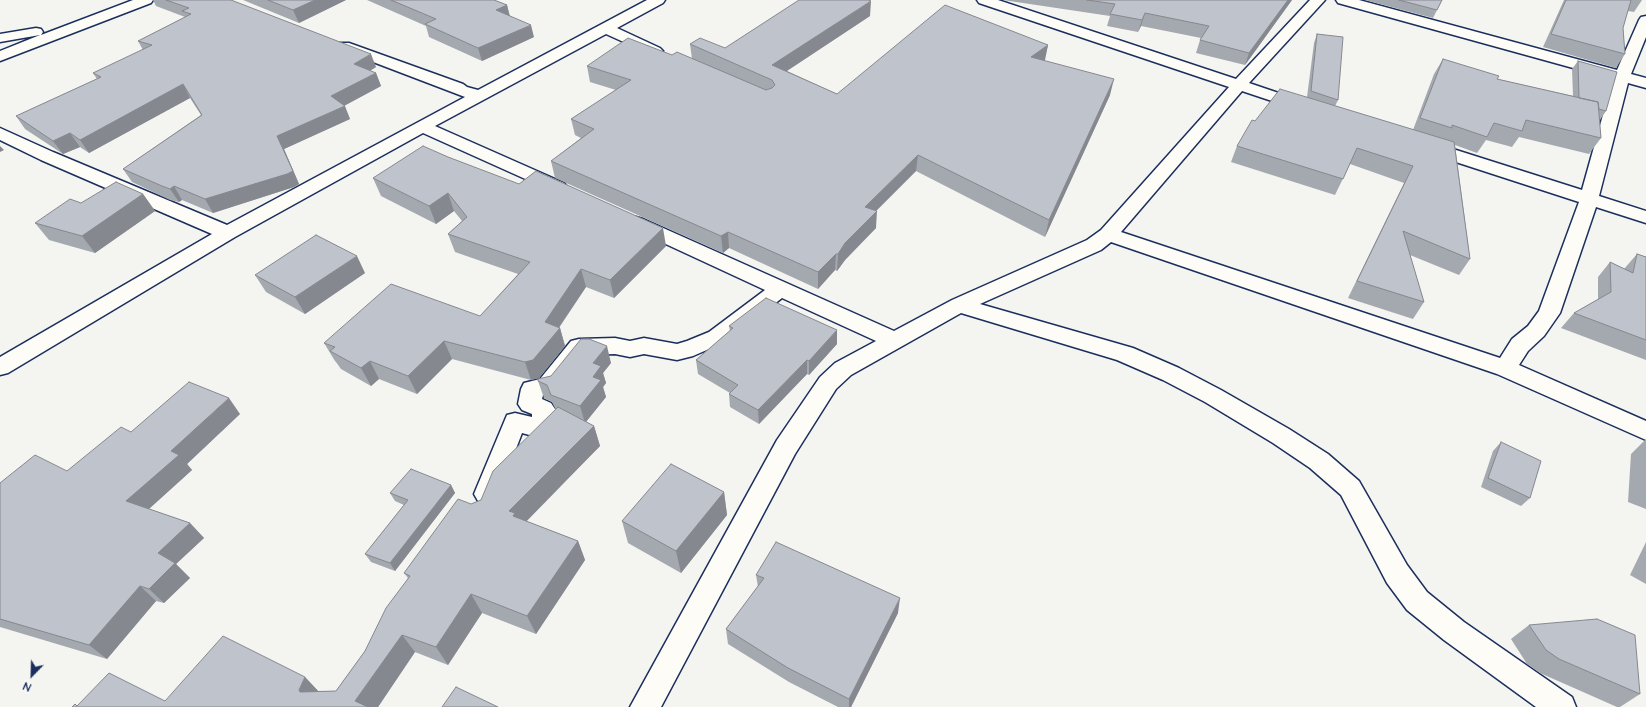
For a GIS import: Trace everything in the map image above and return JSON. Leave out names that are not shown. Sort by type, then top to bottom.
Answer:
[{"type":"street","points":[[0,56],[146,0]]},
{"type":"street","points":[[0,367],[228,233],[479,95],[658,0]]},
{"type":"street","points":[[984,0],[1238,86],[1315,110]]},
{"type":"street","points":[[645,707],[786,448],[811,406],[828,383],[843,369],[959,305],[1094,245],[1108,234],[1238,86],[1318,0]]},
{"type":"street","points":[[1344,0],[1646,83]]},
{"type":"street","points":[[1505,368],[1520,345],[1536,331],[1549,313],[1589,199],[1622,76],[1646,20]]},
{"type":"street","points":[[0,38],[88,22]]},
{"type":"street","points":[[605,28],[670,57]]},
{"type":"street","points":[[332,42],[457,87],[461,91],[479,95]]},
{"type":"street","points":[[422,126],[573,194]]},
{"type":"street","points":[[0,133],[47,156],[228,233]]},
{"type":"street","points":[[1414,142],[1646,218]]},
{"type":"street","points":[[623,217],[894,340]]},
{"type":"street","points":[[1108,234],[1505,368],[1646,431]]},
{"type":"street","points":[[469,505],[480,511],[515,422],[544,430],[543,409],[530,404],[532,389],[547,386],[555,374],[579,347],[615,346],[630,349],[644,346],[677,352],[693,348],[717,336],[781,288]]},
{"type":"street","points":[[959,305],[1125,354],[1171,374],[1213,396],[1281,436],[1319,461],[1350,488],[1397,574],[1417,601],[1454,632],[1561,707]]},
{"type":"building","points":[[166,0],[231,0],[371,54],[354,64],[376,73],[331,96],[345,106],[277,136],[293,171],[205,199],[174,186],[170,189],[123,169],[202,115],[183,84],[80,140],[70,133],[53,141],[16,116],[101,77],[93,73],[152,45],[138,41],[191,14],[182,11],[189,8]]},
{"type":"building","points":[[268,0],[315,0],[293,10]]},
{"type":"building","points":[[391,0],[494,0],[507,5],[496,10],[531,25],[478,48],[425,24],[436,19]]},
{"type":"building","points":[[799,0],[871,1],[772,65],[837,94],[945,5],[1048,45],[1031,57],[1114,79],[1049,220],[918,155],[865,207],[877,211],[845,243],[838,254],[836,254],[818,272],[728,232],[721,236],[551,161],[594,129],[571,119],[631,80],[587,66],[628,38],[672,55],[677,52],[766,90],[775,85],[772,80],[690,44],[700,38],[725,48]]},
{"type":"building","points":[[1087,0],[1288,0],[1249,53],[1200,40],[1209,26],[1145,13],[1142,20],[1110,14],[1115,4]]},
{"type":"building","points":[[1399,0],[1442,0],[1437,10]]},
{"type":"building","points":[[1566,0],[1631,0],[1623,28],[1625,54],[1551,34]]},
{"type":"building","points":[[1317,34],[1343,37],[1338,100],[1311,91]]},
{"type":"building","points":[[1443,59],[1499,76],[1497,79],[1598,102],[1601,138],[1526,120],[1522,131],[1494,123],[1487,137],[1452,125],[1452,128],[1420,118]]},
{"type":"building","points":[[1578,61],[1617,72],[1606,111],[1599,109],[1598,102],[1579,98]]},
{"type":"building","points":[[1280,89],[1454,142],[1470,259],[1403,231],[1424,302],[1357,281],[1413,166],[1357,148],[1343,179],[1237,146],[1252,120],[1255,121]]},
{"type":"building","points":[[423,146],[519,184],[536,171],[663,228],[610,280],[581,269],[545,322],[560,328],[533,360],[525,362],[444,341],[408,376],[370,361],[361,368],[330,351],[335,347],[324,343],[391,284],[480,316],[530,262],[448,234],[467,217],[448,193],[429,206],[373,178]]},
{"type":"building","points":[[116,182],[143,194],[82,236],[35,223],[70,199],[81,203]]},
{"type":"building","points":[[316,235],[357,256],[295,297],[255,275]]},
{"type":"building","points":[[1637,254],[1646,257],[1646,340],[1574,313],[1611,292],[1610,262],[1633,273]]},
{"type":"building","points":[[766,298],[837,330],[809,361],[807,360],[758,410],[729,394],[738,385],[696,360],[733,328],[729,326]]},
{"type":"building","points":[[581,339],[589,339],[607,346],[593,363],[601,366],[593,377],[601,380],[580,406],[551,395],[547,385],[538,381],[538,379],[551,376]]},
{"type":"building","points":[[189,382],[229,398],[171,451],[179,455],[126,501],[190,523],[158,553],[175,563],[149,589],[140,586],[89,645],[0,619],[0,483],[35,455],[67,471],[121,427],[131,432]]},
{"type":"building","points":[[558,407],[594,426],[509,511],[515,513],[513,516],[578,541],[527,616],[471,594],[436,647],[402,635],[355,701],[368,707],[72,707],[75,704],[77,706],[109,673],[165,701],[223,636],[305,677],[299,690],[300,692],[336,691],[365,651],[386,608],[410,576],[404,573],[458,499],[471,504],[481,500],[493,471]]},
{"type":"building","points":[[1501,442],[1541,461],[1530,498],[1488,478]]},
{"type":"building","points":[[671,464],[724,492],[676,551],[622,521]]},
{"type":"building","points":[[411,469],[451,485],[390,563],[365,554],[408,500],[390,493]]},
{"type":"building","points":[[776,542],[900,598],[849,699],[788,668],[726,629],[764,578],[756,575]]},
{"type":"building","points":[[1597,619],[1635,635],[1640,694],[1559,659],[1546,650],[1529,625]]},
{"type":"building","points":[[456,687],[498,707],[442,707]]}]
